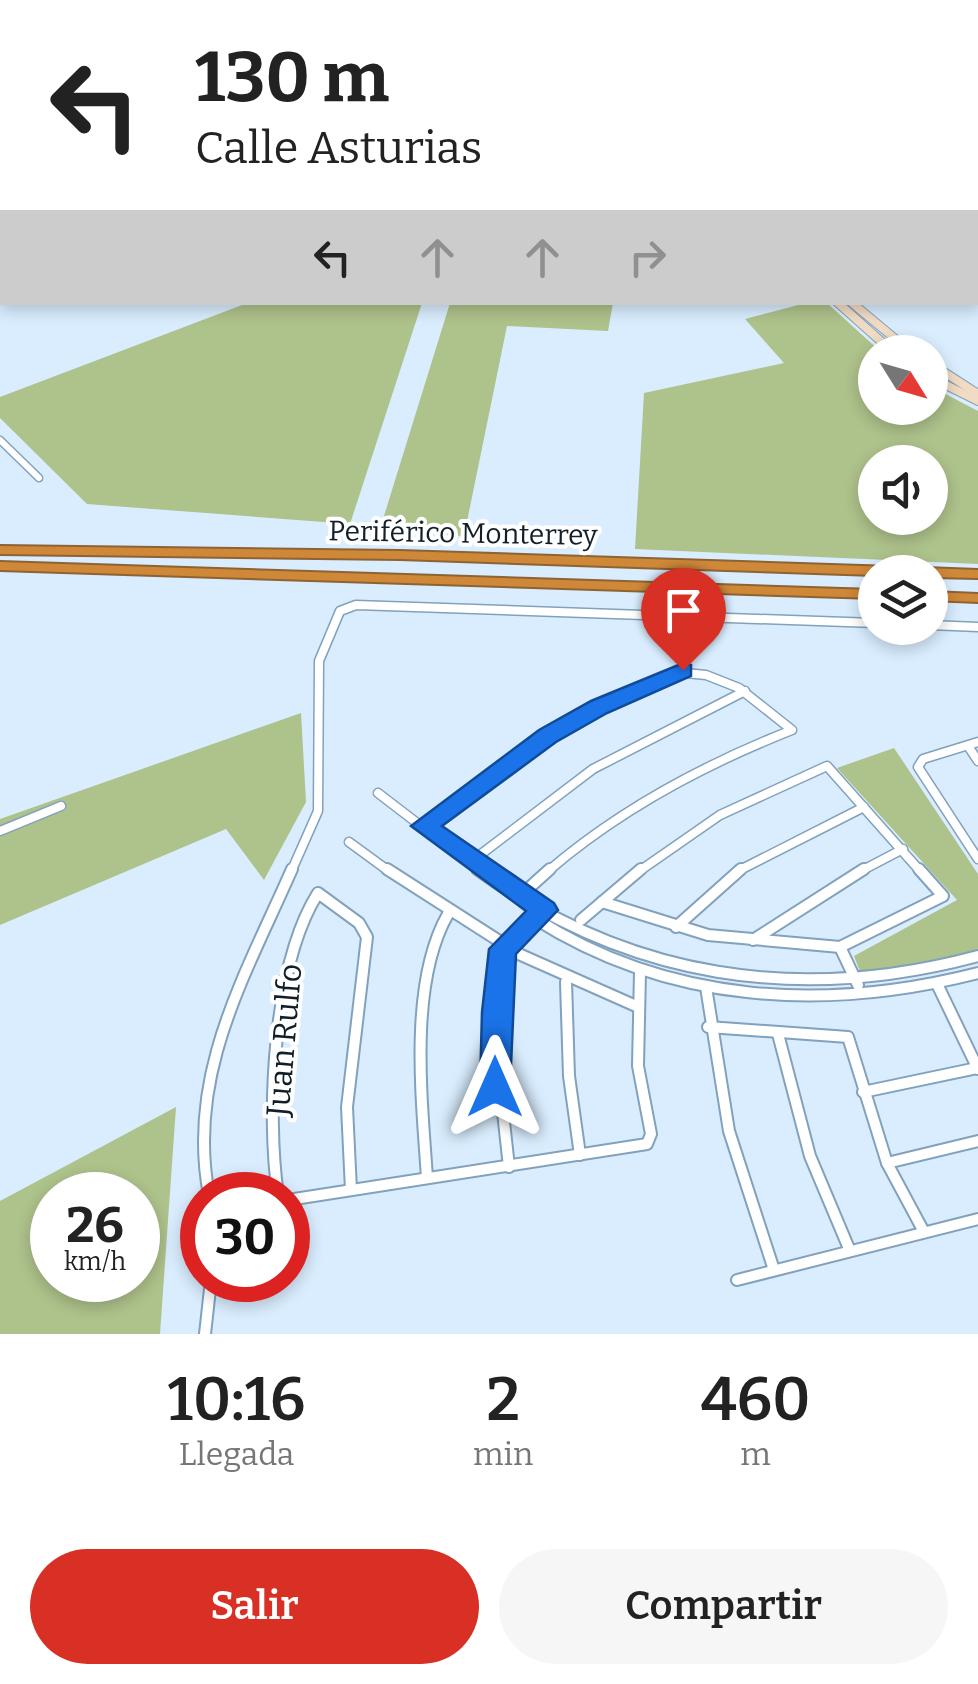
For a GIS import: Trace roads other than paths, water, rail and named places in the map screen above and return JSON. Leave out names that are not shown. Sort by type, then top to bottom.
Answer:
[{"type":"highway","name":"Periférico Monterrey","points":[[0,550],[400,555],[858,571]]},
{"type":"highway","name":"Periférico Monterrey","points":[[0,566],[858,593]]},
{"type":"highway","name":"Periférico Monterrey","points":[[948,573],[978,574]]},
{"type":"highway","points":[[948,597],[978,598]]},
{"type":"street","points":[[840,305],[874,335]]},
{"type":"street","points":[[854,305],[889,335]]},
{"type":"street","points":[[948,376],[978,398]]},
{"type":"street","points":[[948,385],[978,398]]},
{"type":"street","points":[[0,440],[38,478]]},
{"type":"street","points":[[205,1172],[202,1109],[224,1024],[318,812],[320,780],[314,690],[328,636],[340,611],[372,606],[858,622]]},
{"type":"street","points":[[948,626],[978,627]]},
{"type":"street","points":[[424,826],[547,736],[675,672],[692,671],[766,701],[792,730],[718,758],[642,798],[575,846],[520,896]]},
{"type":"street","points":[[472,861],[593,769],[745,691]]},
{"type":"street","points":[[978,742],[923,759],[918,770],[978,859]]},
{"type":"street","points":[[968,746],[978,761]]},
{"type":"street","points":[[581,920],[602,902],[703,824],[827,766],[942,892],[941,900],[840,948],[753,940],[676,927],[602,902]]},
{"type":"street","points":[[378,793],[532,905],[588,934],[662,963],[766,979],[856,981],[896,978],[978,956]]},
{"type":"street","points":[[0,830],[61,806]]},
{"type":"street","points":[[676,927],[736,872],[864,807]]},
{"type":"street","points":[[349,842],[503,949],[566,982],[636,1006]]},
{"type":"street","points":[[753,940],[817,894],[902,849]]},
{"type":"street","name":"Juan Rulfo","points":[[277,1172],[276,1110],[284,993],[300,924],[312,898],[320,894],[359,922],[367,937],[350,1056],[350,1190]]},
{"type":"street","points":[[532,905],[534,918],[572,943],[640,972],[706,988],[809,996],[862,994],[938,986],[978,973]]},
{"type":"street","points":[[509,1167],[495,1087],[496,1012],[503,949],[544,910]]},
{"type":"street","points":[[427,1178],[421,1097],[426,1001],[435,931],[448,914]]},
{"type":"street","points":[[840,948],[862,994]]},
{"type":"street","points":[[310,1196],[642,1147],[651,1134],[638,1066],[636,1006],[640,972]]},
{"type":"street","points":[[566,982],[570,1076],[580,1155]]},
{"type":"street","points":[[863,1092],[978,1069],[938,986]]},
{"type":"street","points":[[706,988],[718,1093],[740,1179],[774,1270]]},
{"type":"street","points":[[708,1027],[778,1034],[840,1033],[850,1039],[886,1163],[924,1232]]},
{"type":"street","points":[[778,1034],[810,1156],[850,1251]]},
{"type":"street","points":[[886,1163],[978,1141]]},
{"type":"street","points":[[737,1280],[924,1232],[976,1224]]},
{"type":"street","points":[[205,1334],[208,1302]]}]
